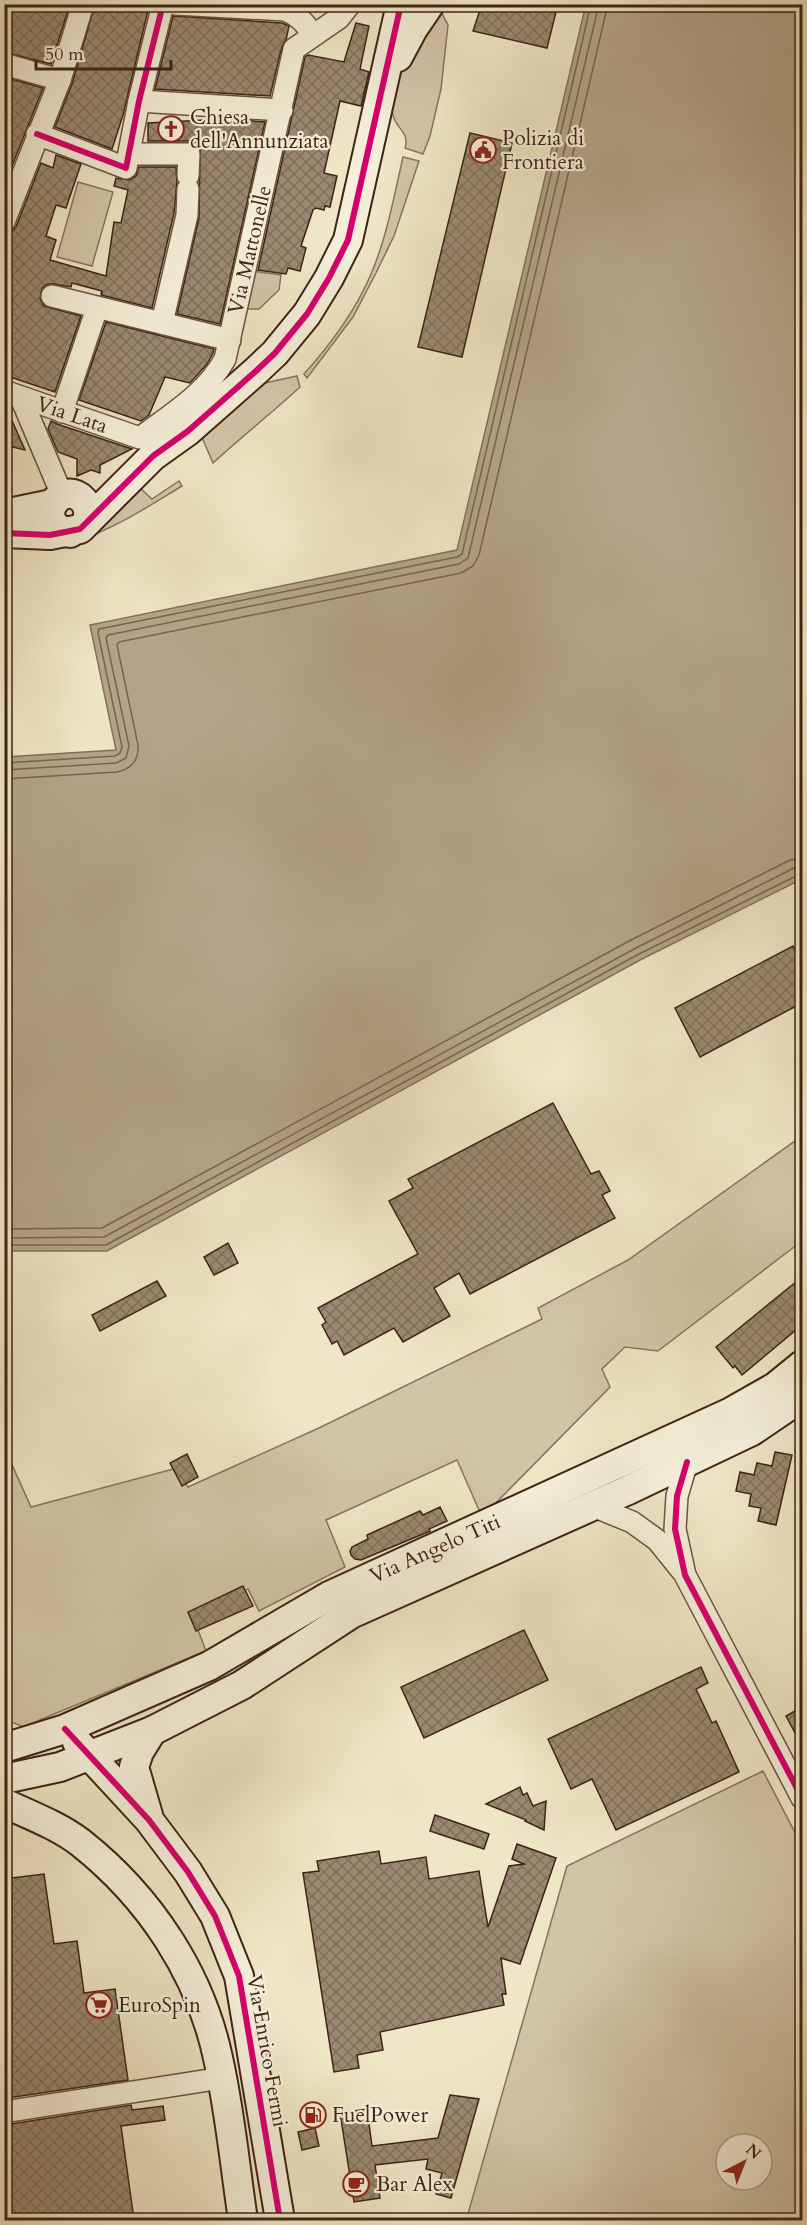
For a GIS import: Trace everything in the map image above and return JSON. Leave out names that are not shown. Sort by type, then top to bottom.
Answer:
[{"type":"street","points":[[4,222],[12,181],[38,134],[60,80],[83,4]]},
{"type":"street","points":[[128,161],[139,101],[163,4]]},
{"type":"street","points":[[175,4],[285,10],[306,24],[313,35]]},
{"type":"street","name":"Via Mattonelle","points":[[147,447],[202,391],[221,366],[230,339],[294,49],[339,18],[350,4]]},
{"type":"street","points":[[4,514],[62,497],[116,477],[147,447],[225,399],[275,353],[307,314],[323,289],[348,240],[400,4]]},
{"type":"street","points":[[384,83],[413,29],[430,4]]},
{"type":"street","points":[[4,64],[60,80]]},
{"type":"street","points":[[139,101],[282,110]]},
{"type":"street","points":[[38,134],[128,161],[189,154],[187,215],[162,322]]},
{"type":"street","points":[[52,296],[230,339]]},
{"type":"street","points":[[62,412],[97,308]]},
{"type":"street","points":[[13,395],[62,497]]},
{"type":"street","name":"Via Lata","points":[[13,395],[62,412],[147,447]]},
{"type":"street","points":[[4,533],[50,535],[78,527],[147,447]]},
{"type":"street","points":[[62,497],[50,514],[53,523],[60,530],[78,527]]},
{"type":"street","name":"Via Angelo Titi","points":[[4,1748],[65,1730],[209,1666],[329,1596],[731,1412],[776,1387],[802,1365]]},
{"type":"street","name":"Via Angelo Titi","points":[[4,1779],[60,1767],[152,1731],[242,1685],[351,1614],[593,1506],[752,1431],[802,1396]]},
{"type":"street","points":[[686,1575],[675,1529],[677,1496],[687,1462]]},
{"type":"street","points":[[593,1506],[632,1522],[657,1540],[686,1575],[802,1798]]},
{"type":"street","name":"Via Enrico Fermi","points":[[65,1730],[149,1820],[188,1872],[216,1916],[239,1976],[280,2220]]},
{"type":"street","name":"Via Enrico Fermi","points":[[149,1820],[134,1767],[139,1752],[152,1731]]},
{"type":"street","points":[[4,1803],[49,1823],[80,1842],[122,1880],[153,1914],[194,1983],[218,2057],[243,2220]]},
{"type":"street","points":[[4,2112],[222,2078]]},
{"type":"shaded area","points":[[438,6],[448,25],[441,89],[430,136],[423,154],[405,148],[406,138],[395,120],[391,101],[398,72],[413,43]]},
{"type":"shaded area","points":[[403,157],[419,161],[394,236],[353,317],[307,378],[304,374],[342,327],[371,274],[386,231]]},
{"type":"shaded area","points":[[78,182],[113,192],[92,266],[57,257]]},
{"type":"shaded area","points":[[252,271],[281,275],[279,290],[259,309],[245,309]]},
{"type":"shaded area","points":[[297,376],[300,387],[213,463],[200,433],[256,385]]},
{"type":"shaded area","points":[[179,481],[182,486],[145,509],[79,540],[132,487],[141,489],[152,499]]},
{"type":"shaded area","points":[[802,1136],[802,1241],[658,1351],[625,1347],[602,1369],[610,1387],[482,1517],[457,1460],[326,1520],[345,1567],[259,1611],[248,1589],[192,1614],[206,1651],[23,1727],[5,1719],[4,1447],[31,1507],[173,1469],[188,1487],[319,1428],[542,1319],[538,1308],[628,1260]]},
{"type":"shaded area","points":[[763,1771],[802,1846],[802,2220],[444,2220],[468,2214],[567,1866]]},
{"type":"water","points":[[586,4],[802,5],[802,879],[642,959],[107,1251],[5,1251],[5,757],[116,750],[90,625],[457,550]]},
{"type":"building","points":[[4,4],[70,4],[51,64],[4,52]]},
{"type":"building","points":[[95,4],[149,6],[123,115],[112,149],[55,127],[72,84]]},
{"type":"building","points":[[482,4],[558,4],[547,48],[473,31]]},
{"type":"building","points":[[173,16],[282,23],[289,26],[270,96],[155,89]]},
{"type":"building","points":[[356,23],[369,26],[360,69],[369,72],[361,106],[340,101],[324,173],[337,176],[330,207],[325,206],[324,210],[316,208],[313,210],[301,246],[306,248],[300,271],[288,268],[286,274],[258,270],[305,57],[308,55],[344,62]]},
{"type":"building","points":[[4,77],[43,88],[4,186]]},
{"type":"building","points":[[225,119],[265,122],[220,324],[177,314],[199,218],[200,149],[196,143],[190,141],[148,141],[148,123]]},
{"type":"building","points":[[470,133],[512,143],[462,357],[418,347]]},
{"type":"building","points":[[56,155],[81,164],[66,208],[56,205],[46,236],[56,240],[50,260],[106,276],[114,222],[121,223],[128,190],[114,186],[116,178],[129,180],[136,176],[139,167],[176,167],[177,182],[174,213],[152,308],[101,295],[102,291],[72,283],[71,287],[48,284],[42,288],[40,299],[44,306],[81,316],[55,392],[4,375],[4,235],[16,227],[41,163],[53,168]]},
{"type":"building","points":[[106,322],[214,349],[213,353],[207,364],[190,383],[165,377],[149,415],[141,421],[79,400]]},
{"type":"building","points":[[5,405],[25,450],[4,445]]},
{"type":"building","points":[[51,421],[132,449],[100,465],[100,473],[91,470],[77,476],[77,459],[58,452],[48,429]]},
{"type":"building","points":[[793,946],[802,964],[802,1003],[700,1057],[675,1008]]},
{"type":"building","points":[[553,1103],[591,1174],[599,1171],[610,1191],[602,1195],[615,1218],[470,1294],[459,1273],[434,1288],[450,1316],[403,1342],[394,1328],[344,1355],[337,1341],[332,1344],[322,1325],[326,1322],[318,1308],[418,1254],[389,1201],[413,1188],[408,1179]]},
{"type":"building","points":[[228,1243],[238,1263],[214,1275],[204,1257]]},
{"type":"building","points":[[802,1277],[802,1325],[742,1375],[735,1366],[733,1368],[716,1347]]},
{"type":"building","points":[[157,1281],[166,1296],[100,1331],[92,1315]]},
{"type":"building","points":[[775,1452],[792,1455],[776,1525],[758,1521],[761,1508],[749,1506],[751,1494],[736,1491],[740,1472],[754,1475],[757,1463],[772,1466]]},
{"type":"building","points":[[187,1454],[198,1477],[182,1486],[170,1463]]},
{"type":"building","points":[[440,1507],[447,1521],[429,1529],[430,1531],[361,1560],[351,1555],[352,1547],[368,1539],[367,1535],[420,1511],[423,1515]]},
{"type":"building","points":[[243,1586],[253,1606],[196,1631],[188,1612]]},
{"type":"building","points":[[524,1630],[548,1680],[424,1738],[401,1687]]},
{"type":"building","points":[[701,1667],[708,1683],[696,1689],[712,1723],[716,1721],[739,1772],[616,1830],[592,1779],[571,1789],[548,1739]]},
{"type":"building","points":[[802,1707],[802,1746],[786,1716]]},
{"type":"building","points":[[520,1787],[523,1795],[527,1793],[533,1806],[546,1801],[544,1830],[486,1804]]},
{"type":"building","points":[[435,1815],[489,1834],[484,1849],[430,1831]]},
{"type":"building","points":[[517,1844],[556,1858],[520,1964],[501,1958],[506,1994],[502,1994],[504,2005],[380,2032],[383,2050],[357,2055],[359,2068],[334,2072],[303,1873],[319,1871],[317,1861],[379,1851],[381,1864],[426,1857],[429,1879],[479,1871],[488,1927],[509,1866],[524,1864],[512,1859]]},
{"type":"building","points":[[44,1874],[54,1944],[77,1941],[84,1993],[115,1989],[128,2080],[8,2098],[4,2073],[4,1879]]},
{"type":"building","points":[[450,2095],[479,2099],[451,2198],[436,2194],[442,2173],[426,2169],[428,2159],[375,2165],[380,2198],[354,2202],[340,2113],[367,2109],[372,2146],[438,2138]]},
{"type":"building","points":[[131,2105],[132,2110],[163,2106],[165,2120],[121,2126],[134,2220],[7,2220],[4,2204],[4,2127]]},
{"type":"building","points":[[315,2128],[319,2146],[302,2150],[298,2132]]},
{"type":"cycle path","points":[[37,134],[126,168],[139,101],[163,4]]},
{"type":"cycle path","points":[[4,533],[50,535],[80,529],[153,456],[188,431],[256,371],[275,353],[307,314],[348,240],[401,4]]},
{"type":"cycle path","points":[[687,1462],[677,1496],[675,1529],[685,1575],[802,1798]]},
{"type":"cycle path","points":[[65,1729],[149,1820],[188,1872],[215,1916],[239,1976],[280,2220]]},
{"type":"place","name":"Chiesa dell'Annunziata","points":[[171,129]]},
{"type":"place","name":"Polizia di Frontiera","points":[[483,150]]},
{"type":"place","name":"EuroSpin","points":[[99,2005]]},
{"type":"place","name":"FuelPower","points":[[313,2115]]},
{"type":"place","name":"Bar Alex","points":[[356,2184]]}]
